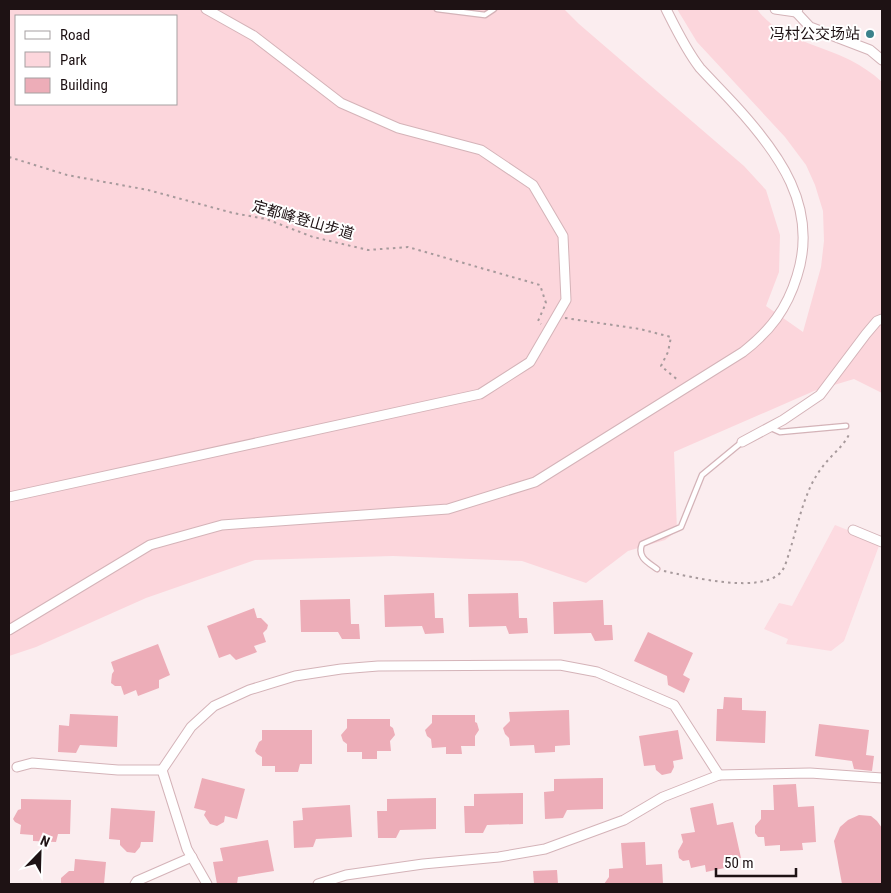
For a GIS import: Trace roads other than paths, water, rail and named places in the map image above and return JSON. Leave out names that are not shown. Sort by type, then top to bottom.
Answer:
[{"type":"street","points":[[9,497],[480,394],[530,362],[566,300],[563,236],[533,185],[481,150],[398,128],[341,103],[254,36],[206,9]]},
{"type":"street","points":[[9,630],[150,545],[222,524],[448,509],[535,482],[743,352],[770,329],[782,311],[795,283],[801,261],[804,240],[803,224],[797,198],[789,176],[782,164],[736,106],[694,59],[682,41],[666,9]]},
{"type":"street","points":[[775,9],[797,11],[810,27],[870,50],[882,60]]},
{"type":"street","points":[[742,442],[820,395],[866,334],[882,319]]},
{"type":"street","points":[[854,530],[882,542]]},
{"type":"street","points":[[162,770],[190,727],[214,706],[249,690],[295,676],[340,669],[378,666],[560,665],[597,672],[674,705],[719,775]]},
{"type":"street","points":[[17,767],[32,763],[118,770],[162,770]]},
{"type":"street","points":[[162,770],[187,849],[207,884]]},
{"type":"street","points":[[318,884],[346,875],[545,850],[624,820],[663,797],[719,775],[810,773],[882,778]]},
{"type":"street","points":[[135,884],[137,881],[192,857]]},
{"type":"lane","points":[[437,9],[485,15],[494,9]]},
{"type":"lane","points":[[769,427],[780,432],[846,426]]},
{"type":"lane","points":[[657,570],[642,558],[639,551],[642,544],[680,527],[702,475],[742,442]]},
{"type":"place","name":"冯村公交场站","points":[[870,34]]}]
